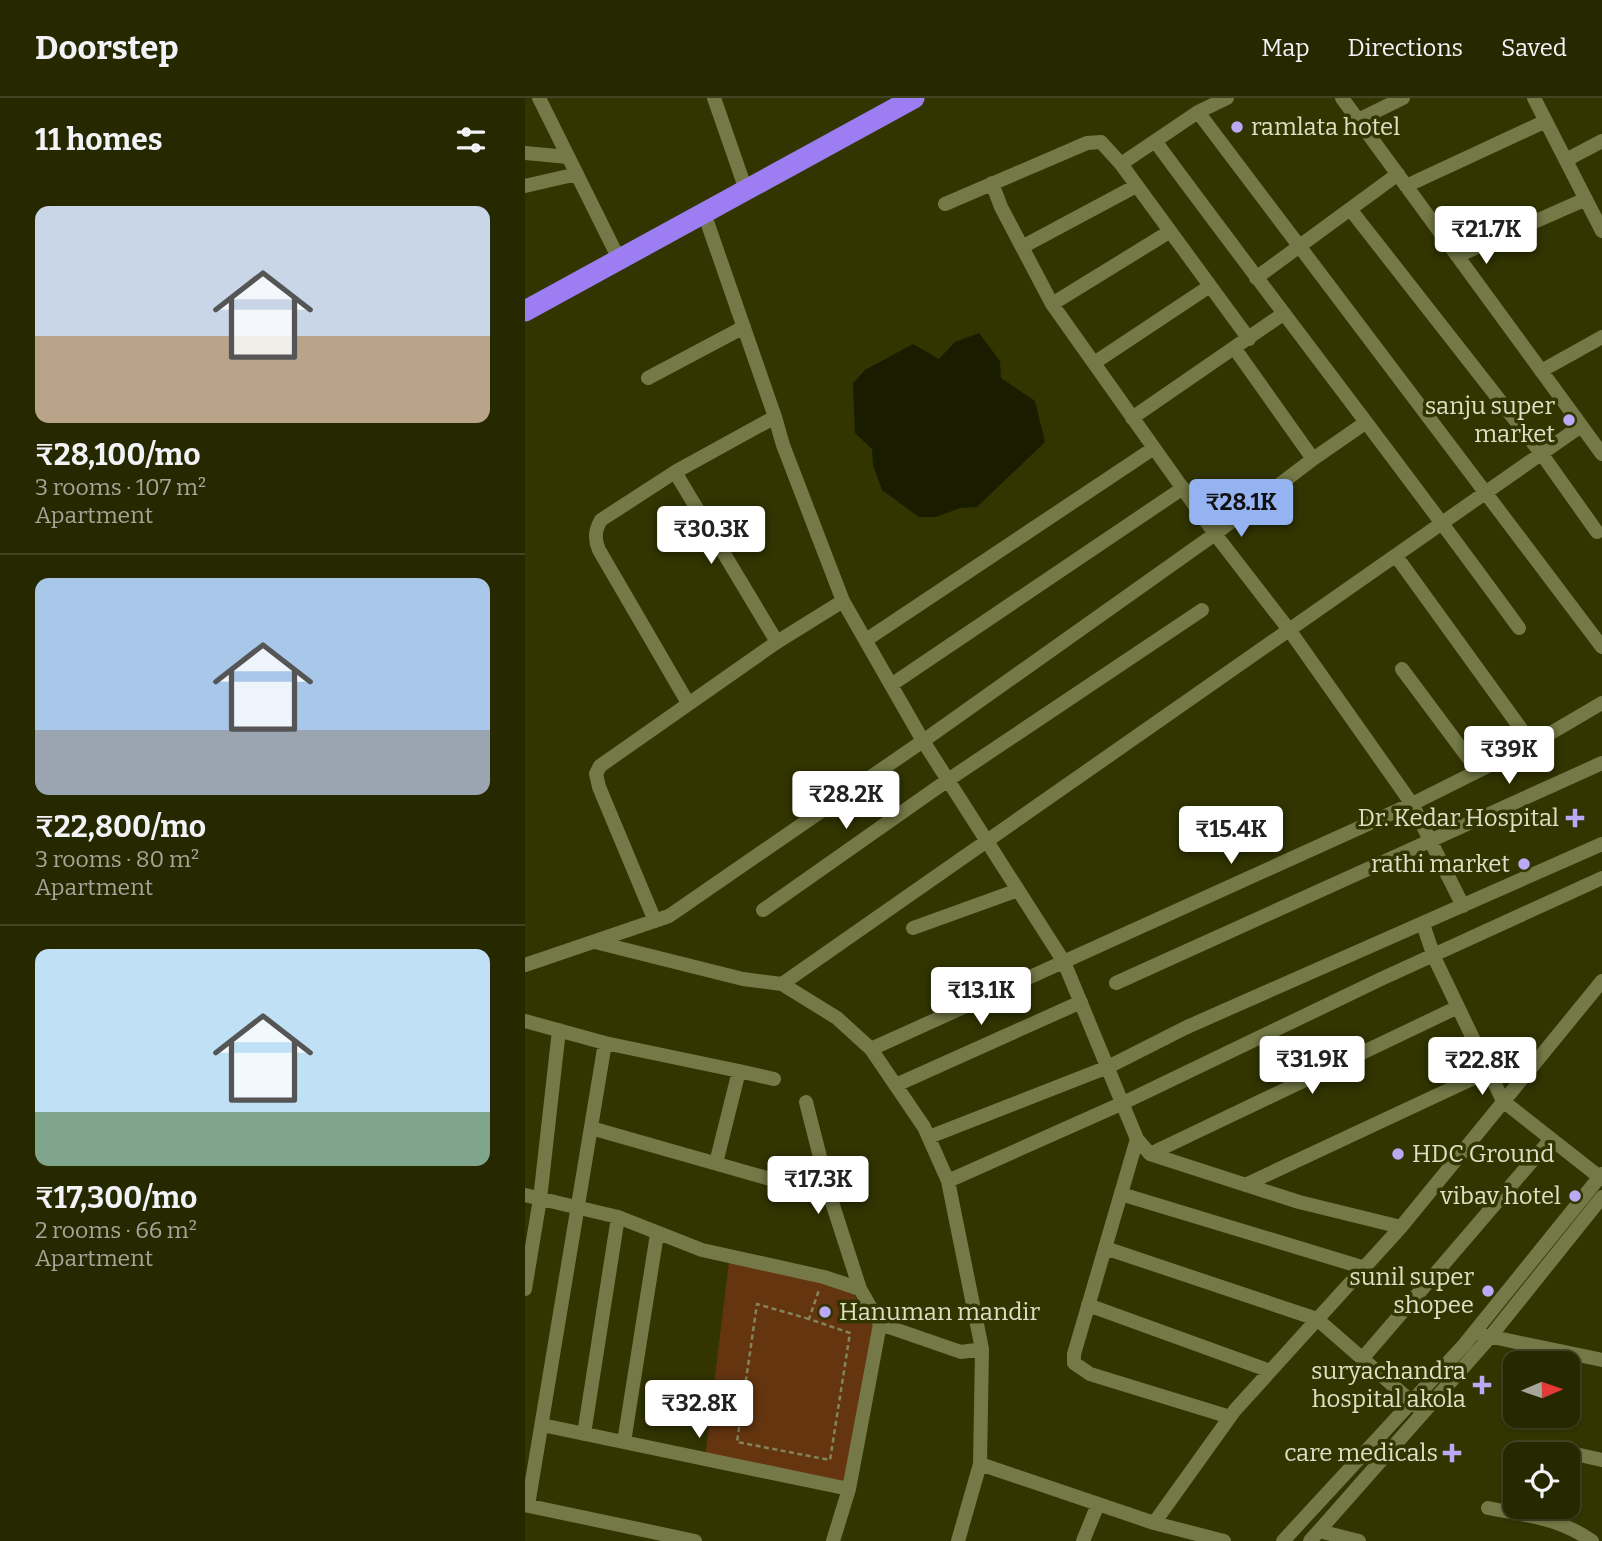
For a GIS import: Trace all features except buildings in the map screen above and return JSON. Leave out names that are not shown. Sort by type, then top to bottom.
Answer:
[{"type":"highway","points":[[525,311],[914,98]]},
{"type":"street","points":[[539,98],[619,260]]},
{"type":"street","points":[[714,98],[746,190]]},
{"type":"street","points":[[1121,164],[1198,112],[1227,98]]},
{"type":"street","points":[[1342,98],[1602,454]]},
{"type":"street","points":[[1358,120],[1403,98]]},
{"type":"street","points":[[1534,98],[1602,231]]},
{"type":"street","points":[[1198,112],[1602,647]]},
{"type":"street","points":[[1256,278],[1350,209],[1402,180],[1546,121]]},
{"type":"street","points":[[945,204],[1095,141],[1107,145],[1248,339]]},
{"type":"street","points":[[1154,141],[1443,523],[1518,628]]},
{"type":"street","points":[[1566,160],[1602,141]]},
{"type":"street","points":[[525,153],[568,157]]},
{"type":"street","points":[[525,186],[577,174]]},
{"type":"street","points":[[992,183],[1052,304],[1215,534],[1290,631],[1412,804],[1464,906]]},
{"type":"street","points":[[1022,247],[1136,186]]},
{"type":"street","points":[[1457,256],[1586,199]]},
{"type":"street","points":[[1350,209],[1541,453],[1597,532]]},
{"type":"street","points":[[705,213],[783,445],[843,601],[923,741],[1064,962],[1137,1139],[1150,1154],[1299,1202],[1401,1227]]},
{"type":"street","points":[[1052,304],[1169,232]]},
{"type":"street","points":[[1094,363],[1210,286]]},
{"type":"street","points":[[1132,418],[1283,314]]},
{"type":"street","points":[[648,378],[744,327]]},
{"type":"street","points":[[1541,371],[1602,337]]},
{"type":"street","points":[[1234,349],[1313,458]]},
{"type":"street","points":[[688,703],[599,550],[595,533],[601,520],[675,472],[775,417]]},
{"type":"street","points":[[525,965],[669,916],[923,741],[1215,534],[1313,458],[1365,423]]},
{"type":"street","points":[[782,984],[1581,426]]},
{"type":"street","points":[[866,640],[1154,448]]},
{"type":"street","points":[[675,472],[778,642]]},
{"type":"street","points":[[891,685],[1183,488]]},
{"type":"street","points":[[1396,556],[1532,744]]},
{"type":"street","points":[[655,921],[599,788],[596,774],[600,766],[688,703],[843,601]]},
{"type":"street","points":[[764,910],[948,780],[1202,610]]},
{"type":"street","points":[[1402,669],[1478,771]]},
{"type":"street","points":[[871,1049],[1412,804],[1532,744],[1602,703]]},
{"type":"street","points":[[1117,983],[1602,763]]},
{"type":"street","points":[[929,1137],[1108,1067],[1188,1027],[1602,844]]},
{"type":"street","points":[[948,1181],[1122,1103],[1602,878]]},
{"type":"street","points":[[913,928],[1018,890]]},
{"type":"street","points":[[1314,1536],[1601,1177],[1503,1101],[1434,957],[1423,924]]},
{"type":"street","points":[[594,942],[743,979],[782,984],[837,1018],[871,1049],[929,1137],[948,1181],[982,1349],[980,1464],[958,1541]]},
{"type":"street","points":[[1154,1523],[1230,1417],[1401,1227],[1602,981]]},
{"type":"street","points":[[896,1085],[1081,1002]]},
{"type":"street","points":[[1150,1154],[1458,1007]]},
{"type":"street","points":[[525,1021],[605,1043],[774,1079]]},
{"type":"street","points":[[525,1289],[532,1197],[559,1030]]},
{"type":"street","points":[[605,1043],[527,1505],[695,1541]]},
{"type":"street","points":[[716,1163],[739,1071]]},
{"type":"street","points":[[1245,1185],[1489,1071]]},
{"type":"street","points":[[806,1102],[830,1196],[859,1289],[880,1324],[961,1352],[982,1349]]},
{"type":"street","points":[[591,1128],[830,1196]]},
{"type":"street","points":[[1137,1139],[1074,1354],[1074,1363],[1090,1374],[1230,1417]]},
{"type":"street","points":[[1362,1359],[1551,1139]]},
{"type":"street","points":[[1121,1194],[1365,1268]]},
{"type":"street","points":[[532,1197],[618,1217],[702,1250],[824,1277],[859,1289]]},
{"type":"street","points":[[1283,1541],[1490,1337],[1602,1197]]},
{"type":"street","points":[[584,1434],[618,1217]]},
{"type":"street","points":[[624,1442],[657,1234]]},
{"type":"street","points":[[1105,1248],[1317,1319],[1418,1407]]},
{"type":"street","points":[[1088,1305],[1270,1371]]},
{"type":"street","points":[[833,1541],[849,1489],[880,1324]]},
{"type":"street","points":[[1475,1333],[1602,1360]]},
{"type":"street","points":[[542,1425],[849,1489]]},
{"type":"street","points":[[1580,1455],[1602,1460]]},
{"type":"street","points":[[980,1464],[1154,1523],[1224,1541]]},
{"type":"street","points":[[1083,1541],[1098,1504]]},
{"type":"street","points":[[1488,1508],[1557,1521],[1574,1528],[1592,1541]]},
{"type":"street","points":[[1314,1536],[1359,1541]]},
{"type":"path","points":[[809,1319],[824,1277]]},
{"type":"path","points":[[757,1304],[809,1319],[850,1333],[830,1460],[737,1442],[757,1304]]},
{"type":"shaded area","points":[[979,333],[1000,361],[1001,378],[1035,401],[1045,442],[977,507],[960,508],[936,517],[919,517],[882,490],[873,465],[872,449],[855,433],[853,383],[865,370],[913,344],[939,359],[955,342]]},
{"type":"shaded area","points":[[729,1262],[848,1285],[879,1335],[856,1488],[705,1458]]},
{"type":"place","name":"ramlata hotel","points":[[1237,127]]},
{"type":"place","name":"sanju super market","points":[[1569,420]]},
{"type":"place","name":"Dr. Kedar Hospital","points":[[1575,818]]},
{"type":"place","name":"rathi market","points":[[1524,864]]},
{"type":"place","name":"HDC Ground","points":[[1398,1154]]},
{"type":"place","name":"vibav hotel","points":[[1575,1196]]},
{"type":"place","name":"sunil super shopee","points":[[1488,1291]]},
{"type":"place","name":"Hanuman mandir","points":[[825,1312]]},
{"type":"place","name":"suryachandra hospital akola","points":[[1482,1385]]},
{"type":"place","name":"care medicals","points":[[1452,1453]]}]
